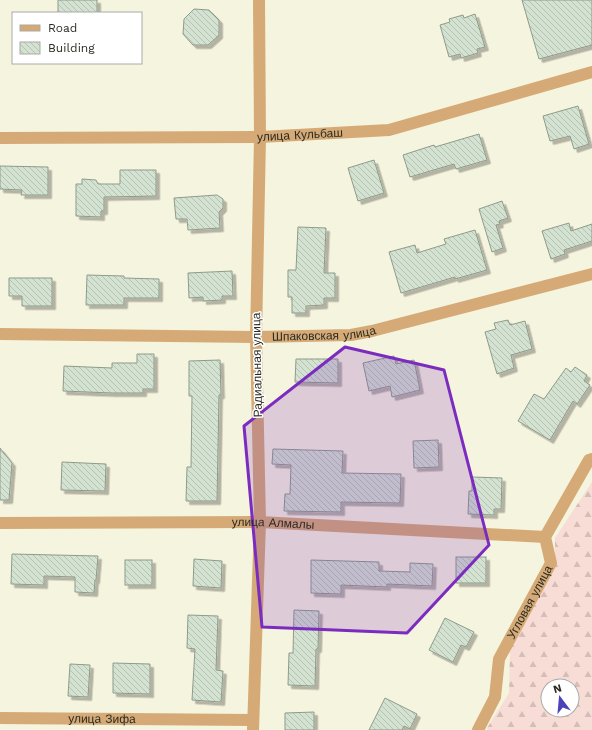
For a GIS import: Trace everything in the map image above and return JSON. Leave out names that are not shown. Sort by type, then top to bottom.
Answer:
[{"type":"street","name":"Радиальная улица","points":[[253,725],[260,522],[256,337],[260,137],[259,0]]},
{"type":"street","name":"улица Кульбаш","points":[[0,138],[260,137],[389,130],[592,72]]},
{"type":"street","name":"Шпаковская улица","points":[[0,334],[256,337],[351,335],[592,274]]},
{"type":"street","points":[[545,537],[589,460],[592,459]]},
{"type":"street","name":"улица Алмалы","points":[[0,523],[260,522],[545,537]]},
{"type":"street","name":"Угловая улица","points":[[478,730],[495,697],[499,659],[551,562],[545,537]]},
{"type":"street","name":"улица Зифа","points":[[0,718],[253,725]]},
{"type":"highlighted area","points":[[345,347],[444,370],[489,545],[407,633],[262,627],[244,426]]},
{"type":"green space","points":[[592,482],[592,730],[488,730],[487,728],[509,693],[510,646],[555,565],[555,538]]},
{"type":"building","points":[[58,0],[97,0],[97,12],[58,12]]},
{"type":"building","points":[[522,0],[592,0],[592,45],[539,59]]},
{"type":"building","points":[[194,9],[209,10],[219,20],[219,35],[208,45],[193,45],[183,34],[184,19]]},
{"type":"building","points":[[475,14],[485,47],[477,49],[478,53],[461,58],[460,54],[449,57],[440,25],[450,22],[449,19],[463,15],[464,18]]},
{"type":"building","points":[[578,106],[589,144],[574,149],[570,136],[550,141],[543,116]]},
{"type":"building","points":[[479,134],[487,160],[456,169],[454,164],[410,177],[403,155],[434,145],[435,147]]},
{"type":"building","points":[[374,160],[384,193],[358,201],[348,168]]},
{"type":"building","points":[[0,166],[48,167],[48,195],[21,195],[22,190],[0,189]]},
{"type":"building","points":[[120,170],[156,170],[156,196],[104,197],[104,211],[101,211],[101,217],[76,216],[76,184],[82,184],[82,179],[96,180],[98,184],[120,184]]},
{"type":"building","points":[[217,195],[223,199],[223,208],[219,212],[220,228],[188,230],[187,219],[176,219],[174,198]]},
{"type":"building","points":[[502,201],[508,218],[499,221],[500,224],[496,225],[503,248],[492,252],[479,209]]},
{"type":"building","points":[[569,223],[571,231],[592,224],[592,241],[564,250],[565,254],[551,259],[542,231]]},
{"type":"building","points":[[298,227],[326,228],[324,273],[335,273],[335,298],[324,298],[324,305],[306,306],[306,313],[292,313],[292,297],[288,297],[288,270],[296,270]]},
{"type":"building","points":[[475,230],[487,270],[455,279],[455,277],[401,293],[389,252],[415,245],[417,253],[446,244],[444,239]]},
{"type":"building","points":[[232,271],[233,296],[222,296],[222,300],[203,301],[203,297],[189,298],[188,273]]},
{"type":"building","points":[[87,275],[159,279],[159,298],[124,298],[124,305],[86,305]]},
{"type":"building","points":[[9,278],[52,278],[52,306],[22,306],[22,296],[9,296]]},
{"type":"building","points":[[508,320],[510,325],[525,321],[532,349],[511,355],[514,368],[497,374],[485,332],[496,329],[494,323]]},
{"type":"building","points":[[137,354],[154,354],[154,389],[143,389],[143,393],[63,391],[64,366],[112,368],[112,363],[137,363]]},
{"type":"building","points":[[394,356],[396,364],[414,360],[420,390],[392,397],[390,386],[369,391],[363,363]]},
{"type":"building","points":[[296,359],[338,359],[338,383],[295,382]]},
{"type":"building","points":[[220,360],[221,395],[219,395],[217,501],[186,501],[187,467],[191,467],[192,396],[189,396],[189,361]]},
{"type":"building","points":[[575,367],[587,375],[584,381],[590,385],[577,404],[573,401],[550,440],[518,421],[534,394],[544,399],[566,368],[571,372]]},
{"type":"building","points":[[438,440],[439,467],[414,468],[413,441]]},
{"type":"building","points":[[0,448],[12,463],[9,500],[0,500]]},
{"type":"building","points":[[273,449],[343,451],[342,473],[401,474],[400,503],[341,502],[341,512],[284,511],[285,494],[290,494],[291,465],[272,464]]},
{"type":"building","points":[[62,462],[106,464],[105,491],[61,490]]},
{"type":"building","points":[[472,477],[502,478],[501,509],[494,509],[494,515],[468,514],[469,491],[472,491]]},
{"type":"building","points":[[12,554],[98,556],[94,593],[75,592],[75,577],[44,576],[44,585],[11,584]]},
{"type":"building","points":[[456,557],[486,557],[486,583],[456,583]]},
{"type":"building","points":[[194,559],[222,561],[221,588],[193,586]]},
{"type":"building","points":[[125,560],[152,560],[152,585],[125,585]]},
{"type":"building","points":[[311,560],[379,562],[379,571],[410,572],[410,563],[433,564],[432,586],[387,584],[387,587],[341,585],[341,594],[311,593]]},
{"type":"building","points":[[294,610],[319,611],[315,686],[288,685],[289,653],[293,653]]},
{"type":"building","points":[[188,615],[218,616],[216,670],[223,671],[221,702],[192,700],[195,649],[187,648]]},
{"type":"building","points":[[445,618],[474,632],[466,647],[461,645],[453,662],[429,650]]},
{"type":"building","points":[[113,663],[150,664],[150,694],[113,693]]},
{"type":"building","points":[[70,664],[90,665],[88,697],[68,696]]},
{"type":"building","points":[[385,698],[417,714],[410,729],[404,726],[402,730],[369,730]]},
{"type":"building","points":[[314,712],[314,730],[285,730],[285,713]]}]
